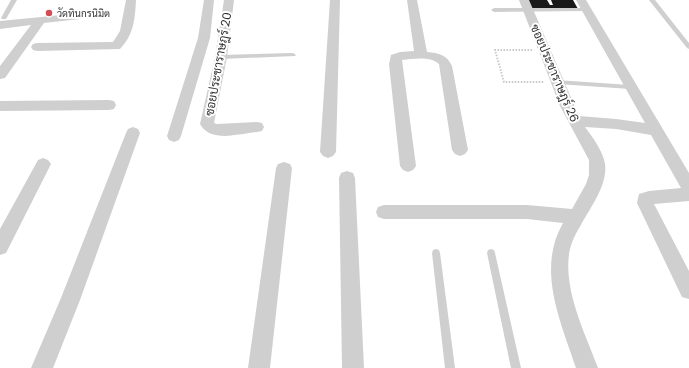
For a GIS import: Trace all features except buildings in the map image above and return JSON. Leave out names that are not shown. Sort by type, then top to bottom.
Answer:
[{"type":"street","points":[[37,47],[116,46],[121,42],[125,35],[132,0]]},
{"type":"street","points":[[174,136],[204,38],[209,0]]},
{"type":"street","name":"ซอยประชาราษฎร์ 20","points":[[229,0],[221,57],[207,124],[215,130],[257,127]]},
{"type":"street","points":[[328,152],[335,0]]},
{"type":"street","points":[[412,0],[421,56]]},
{"type":"street","name":"ซอยประชาราษฎร์ 26","points":[[526,5],[574,121],[594,152],[598,166],[596,183],[563,240],[559,258],[559,275],[568,312],[587,368]]},
{"type":"street","points":[[584,5],[689,187]]},
{"type":"street","points":[[2,22],[103,14]]},
{"type":"street","points":[[2,71],[40,20]]},
{"type":"street","points":[[408,166],[395,58],[400,56],[421,56],[439,58],[443,60],[446,66],[460,150]]},
{"type":"street","points":[[0,106],[109,105]]},
{"type":"street","points":[[574,121],[616,124],[656,130]]},
{"type":"street","points":[[42,368],[70,300],[133,133]]},
{"type":"street","points":[[0,247],[43,164]]},
{"type":"street","points":[[259,368],[284,168]]},
{"type":"street","points":[[347,178],[353,368]]},
{"type":"street","points":[[689,194],[649,198],[646,199],[645,203],[689,290]]},
{"type":"street","points":[[384,212],[527,212],[575,217]]},
{"type":"lane","points":[[2,22],[14,0]]},
{"type":"lane","points":[[652,0],[689,47]]},
{"type":"lane","points":[[494,10],[526,5],[584,5]]},
{"type":"lane","points":[[221,57],[293,55]]},
{"type":"lane","points":[[558,82],[630,87]]},
{"type":"lane","points":[[436,253],[450,368]]},
{"type":"lane","points":[[491,253],[516,368]]},
{"type":"path","points":[[545,50],[495,50],[504,82],[558,82]]},
{"type":"place","name":"วัดทินกรนิมิต","points":[[49,13]]}]
